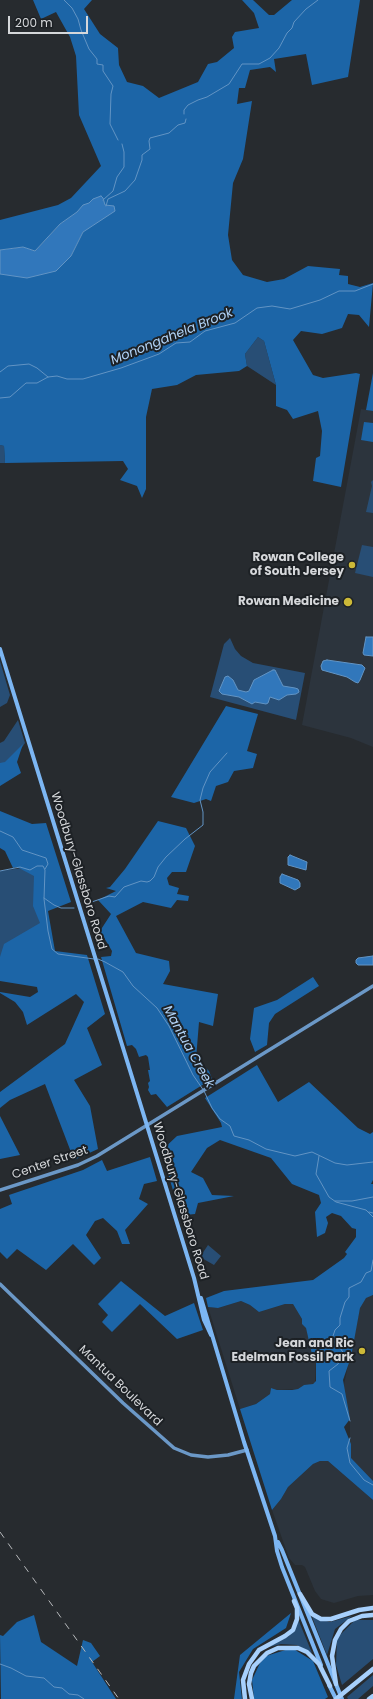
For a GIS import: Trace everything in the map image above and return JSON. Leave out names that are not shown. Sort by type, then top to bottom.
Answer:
[{"type":"highway","points":[[300,1594],[312,1614],[324,1620],[338,1618],[362,1609],[373,1608]]},
{"type":"highway","points":[[245,1699],[243,1680],[249,1664],[259,1650],[293,1630],[297,1619],[297,1608],[294,1600]]},
{"type":"highway","points":[[336,1684],[332,1656],[335,1640],[344,1626],[353,1619],[366,1615],[373,1615]]},
{"type":"highway","points":[[252,1699],[249,1684],[254,1666],[267,1653],[278,1648],[298,1648],[307,1652],[319,1664],[330,1686]]},
{"type":"highway","points":[[336,1699],[373,1669]]},
{"type":"highway","points":[[369,1699],[373,1696]]},
{"type":"main road","name":"Woodbury-Glassboro Road","points":[[0,649],[137,1098],[198,1292],[206,1312],[211,1335],[247,1450],[277,1541],[342,1699]]},
{"type":"main road","name":"Center Street","points":[[0,1190],[88,1161],[373,986]]},
{"type":"main road","name":"Mantua Boulevard","points":[[0,1284],[123,1403],[174,1448],[191,1455],[208,1457],[228,1455],[247,1450]]},
{"type":"main road","name":"Woodbury-Glassboro Road","points":[[277,1541],[277,1551],[294,1600],[336,1699]]},
{"type":"shaded area","points":[[33,0],[92,0],[84,9],[100,34],[118,48],[119,65],[127,82],[143,86],[159,98],[198,82],[208,64],[217,62],[234,48],[232,37],[235,32],[259,28],[254,13],[242,0],[253,0],[269,15],[274,15],[292,0],[360,0],[348,77],[312,85],[306,54],[274,59],[276,72],[270,67],[250,70],[245,88],[239,88],[237,104],[252,101],[243,159],[233,183],[228,235],[232,260],[243,275],[267,282],[284,279],[308,266],[340,269],[339,275],[348,276],[348,284],[360,287],[373,283],[369,327],[359,315],[348,314],[342,328],[322,334],[301,331],[293,340],[313,375],[323,378],[356,373],[360,374],[341,487],[313,481],[316,458],[320,456],[322,431],[318,411],[293,419],[287,410],[276,406],[276,385],[264,341],[258,337],[245,354],[247,366],[239,371],[196,375],[177,385],[152,389],[146,417],[146,489],[142,498],[137,486],[120,480],[128,469],[123,461],[5,463],[4,446],[0,445],[0,274],[71,256],[83,232],[105,206],[101,197],[60,224],[35,251],[22,247],[0,250],[0,220],[58,205],[71,198],[101,166],[79,115],[76,56],[70,37],[56,12],[41,19]]},
{"type":"shaded area","points":[[101,196],[105,205],[114,206],[115,211],[83,232],[71,256],[56,271],[27,278],[0,274],[0,250],[23,247],[35,251],[60,224],[77,212],[83,205]]},
{"type":"shaded area","points":[[258,337],[264,341],[276,385],[247,366],[245,354]]},
{"type":"shaded area","points":[[373,373],[373,411],[366,410]]},
{"type":"shaded area","name":"Rowan College of South Jersey","points":[[361,409],[373,411],[373,747],[351,738],[302,725]]},
{"type":"shaded area","points":[[364,422],[373,423],[373,442],[361,440]]},
{"type":"shaded area","points":[[0,445],[4,446],[5,463],[0,463]]},
{"type":"shaded area","points":[[373,480],[373,513],[366,512],[372,486],[371,482]]},
{"type":"shaded area","points":[[362,545],[373,547],[373,577],[355,573]]},
{"type":"shaded area","points":[[366,637],[373,637],[373,656],[364,655],[363,653]]},
{"type":"shaded area","points":[[230,638],[235,649],[241,656],[253,663],[305,673],[296,720],[210,697],[224,644]]},
{"type":"shaded area","points":[[327,660],[362,665],[365,668],[358,683],[347,677],[322,670],[321,666],[323,661]]},
{"type":"shaded area","points":[[0,661],[10,695],[7,703],[0,707]]},
{"type":"shaded area","points":[[275,670],[283,686],[298,689],[299,692],[296,694],[287,695],[279,700],[270,697],[268,703],[266,704],[255,702],[252,704],[239,697],[222,694],[219,691],[225,677],[228,676],[233,680],[238,690],[246,692],[249,691],[254,680]]},
{"type":"shaded area","points":[[226,706],[258,714],[247,751],[257,754],[253,768],[234,771],[228,782],[216,786],[211,801],[206,799],[194,803],[171,797]]},
{"type":"shaded area","points":[[18,720],[25,743],[0,779],[0,743],[4,741]]},
{"type":"shaded area","points":[[23,744],[17,762],[21,773],[0,786],[0,763],[5,762]]},
{"type":"shaded area","points":[[0,811],[32,824],[46,823],[71,902],[48,911],[55,951],[87,955],[105,1014],[87,1028],[102,1065],[74,1080],[90,1106],[98,1149],[74,1160],[45,1084],[10,1100],[0,1108],[0,1092],[65,1044],[84,1002],[76,994],[27,1025],[23,1012],[15,1002],[0,993],[30,997],[38,992],[37,987],[0,981],[0,957],[4,944],[40,923],[33,906],[34,876],[17,867],[13,868],[5,851],[0,848]]},
{"type":"shaded area","points":[[158,821],[186,828],[195,846],[186,872],[172,872],[167,878],[169,885],[179,888],[177,894],[189,896],[188,901],[177,900],[171,908],[143,902],[116,916],[136,953],[169,961],[170,971],[163,984],[218,994],[213,1026],[199,1022],[196,1059],[209,1071],[212,1079],[167,1107],[156,1094],[151,1095],[148,1090],[148,1083],[150,1081],[148,1070],[150,1070],[148,1057],[146,1055],[139,1057],[136,1049],[132,1045],[127,1046],[101,957],[111,956],[112,951],[100,931],[111,914],[98,900],[116,891],[106,888],[110,887],[125,869]]},
{"type":"shaded area","points":[[290,855],[307,862],[306,870],[288,865],[288,857]]},
{"type":"shaded area","points":[[37,866],[42,932],[0,967],[0,871]]},
{"type":"shaded area","points":[[282,874],[298,880],[300,887],[295,890],[280,883],[280,877]]},
{"type":"shaded area","points":[[373,956],[373,965],[358,965],[356,963],[358,958]]},
{"type":"shaded area","points":[[313,977],[319,986],[275,1014],[269,1023],[267,1045],[255,1052],[250,1039],[254,1008],[277,1000]]},
{"type":"shaded area","points":[[257,1065],[278,1102],[309,1082],[358,1128],[370,1134],[373,1132],[373,1180],[371,1184],[373,1184],[373,1295],[366,1298],[360,1308],[351,1357],[343,1380],[350,1419],[344,1427],[351,1444],[351,1458],[373,1481],[373,1500],[328,1461],[320,1461],[313,1464],[288,1487],[272,1510],[240,1409],[256,1404],[270,1394],[271,1388],[277,1390],[292,1390],[298,1389],[304,1385],[313,1384],[316,1381],[316,1360],[313,1359],[306,1328],[302,1324],[302,1319],[293,1304],[285,1304],[259,1312],[250,1305],[241,1301],[218,1308],[208,1307],[206,1298],[224,1291],[313,1280],[344,1258],[347,1254],[345,1252],[356,1237],[356,1229],[352,1228],[341,1216],[332,1213],[326,1217],[328,1223],[325,1233],[317,1237],[315,1212],[321,1203],[319,1195],[292,1184],[271,1158],[220,1140],[207,1148],[191,1172],[203,1178],[212,1195],[234,1196],[198,1203],[195,1214],[185,1215],[176,1200],[161,1151],[177,1136],[222,1127],[205,1098]]},
{"type":"shaded area","points":[[0,1116],[20,1155],[0,1159]]},
{"type":"shaded area","points":[[150,1157],[157,1181],[144,1184],[139,1199],[148,1204],[125,1230],[130,1244],[122,1244],[117,1231],[103,1218],[95,1221],[86,1235],[101,1258],[94,1265],[73,1244],[46,1270],[17,1249],[7,1259],[0,1252],[0,1209],[12,1204],[9,1195],[83,1170],[102,1160],[107,1171]]},
{"type":"shaded area","points":[[208,1245],[221,1256],[214,1265],[200,1257]]},
{"type":"shaded area","points":[[121,1281],[165,1316],[194,1303],[203,1330],[177,1339],[140,1304],[112,1332],[102,1322],[108,1315],[98,1304]]},
{"type":"shaded area","name":"Jean and Ric Edelman Fossil Park","points":[[364,1289],[373,1296],[373,1485],[352,1467],[347,1448],[350,1438],[350,1421],[342,1394]]},
{"type":"shaded area","points":[[241,1301],[250,1305],[259,1312],[285,1304],[293,1304],[302,1319],[302,1324],[306,1327],[313,1359],[316,1360],[315,1383],[304,1385],[298,1389],[277,1390],[271,1388],[270,1394],[256,1404],[240,1409],[208,1307],[218,1308]]},
{"type":"shaded area","points":[[320,1461],[328,1461],[373,1500],[373,1595],[358,1596],[334,1603],[321,1599],[315,1591],[305,1567],[302,1565],[295,1565],[289,1558],[272,1510],[288,1487],[313,1464]]},
{"type":"shaded area","points":[[291,1613],[286,1628],[253,1649],[239,1672],[242,1699],[234,1699],[240,1655]]},
{"type":"shaded area","points":[[34,1615],[41,1642],[77,1666],[83,1640],[91,1643],[100,1656],[92,1662],[116,1699],[1,1699],[0,1635],[3,1636],[17,1622]]},
{"type":"shaded area","points":[[352,1616],[335,1629],[327,1655],[312,1617],[330,1622]]},
{"type":"shaded area","points":[[298,1619],[312,1653],[297,1645],[281,1644],[269,1647],[289,1636]]},
{"type":"shaded area","points":[[355,1620],[373,1620],[373,1659],[342,1685],[336,1665],[337,1638]]},
{"type":"shaded area","points":[[292,1648],[313,1661],[328,1697],[325,1699],[254,1699],[252,1680],[260,1663],[266,1656]]},
{"type":"shaded area","points":[[373,1675],[373,1686],[358,1699],[348,1699],[347,1697]]},
{"type":"waterway","points":[[64,0],[72,8],[78,19],[89,49],[97,59],[97,64],[103,65],[103,71],[113,86],[111,94],[110,124],[118,140]]},
{"type":"waterway","points":[[184,114],[184,110],[188,105],[207,97],[229,84],[242,64],[259,64],[270,58],[279,48],[287,33],[292,28],[294,22],[306,9],[318,0]]},
{"type":"waterway","points":[[106,206],[108,199],[125,191],[135,180],[142,160],[142,155],[150,149],[150,138],[169,133],[178,125],[185,123],[186,119]]},
{"type":"waterway","points":[[103,200],[113,191],[117,177],[124,167],[124,152],[122,144]]},
{"type":"waterway","name":"Monongahela Brook","points":[[0,398],[10,397],[26,383],[37,383],[48,377],[57,376],[67,379],[83,379],[121,368],[159,354],[176,343],[190,342],[205,331],[235,323],[257,308],[272,306],[290,309],[320,300],[339,291],[355,291],[373,284]]},
{"type":"waterway","points":[[0,372],[8,366],[29,364],[37,368],[48,377]]},
{"type":"waterway","points":[[86,904],[109,896],[115,897],[124,887],[141,881],[150,881],[166,857],[203,825],[203,812],[200,800],[203,788],[210,772],[227,753]]},
{"type":"waterway","points":[[0,831],[13,837],[22,850],[46,858],[48,864],[45,869]]},
{"type":"waterway","name":"Mantua Creek","points":[[0,871],[20,867],[30,870],[37,866],[43,866],[45,870],[44,899],[52,949],[58,954],[94,959]]},
{"type":"waterway","points":[[44,898],[61,908],[74,908]]},
{"type":"waterway","name":"Mantua Creek","points":[[98,959],[123,972],[133,986],[157,1008],[169,1026],[193,1075],[204,1091],[212,1108],[220,1119],[230,1126],[234,1136],[249,1140],[266,1149],[295,1156],[312,1152],[335,1163],[347,1165],[373,1162]]},
{"type":"waterway","name":"Mantua Creek","points":[[319,1156],[316,1174],[329,1197],[336,1202],[366,1210],[373,1217]]},
{"type":"waterway","name":"Mantua Creek","points":[[335,1201],[352,1201],[373,1197]]},
{"type":"waterway","points":[[369,1212],[373,1213]]},
{"type":"waterway","points":[[350,1421],[342,1394],[330,1387],[329,1371],[338,1364],[344,1354],[337,1343],[332,1341],[332,1339],[335,1330],[340,1325],[340,1318],[345,1302],[349,1297],[349,1288],[361,1282],[366,1273],[371,1271],[373,1260]]},
{"type":"waterway","points":[[350,1438],[347,1448],[350,1463],[364,1480],[373,1485]]},
{"type":"waterway","points":[[0,1664],[26,1676],[44,1678],[54,1687],[62,1688],[69,1694],[78,1695],[84,1699]]},
{"type":"railway","points":[[0,1532],[119,1699]]},
{"type":"place","name":"Rowan College of South Jersey","points":[[352,565]]},
{"type":"place","name":"Rowan Medicine","points":[[348,602]]},
{"type":"place","name":"Jean and Ric Edelman Fossil Park","points":[[362,1351]]}]
